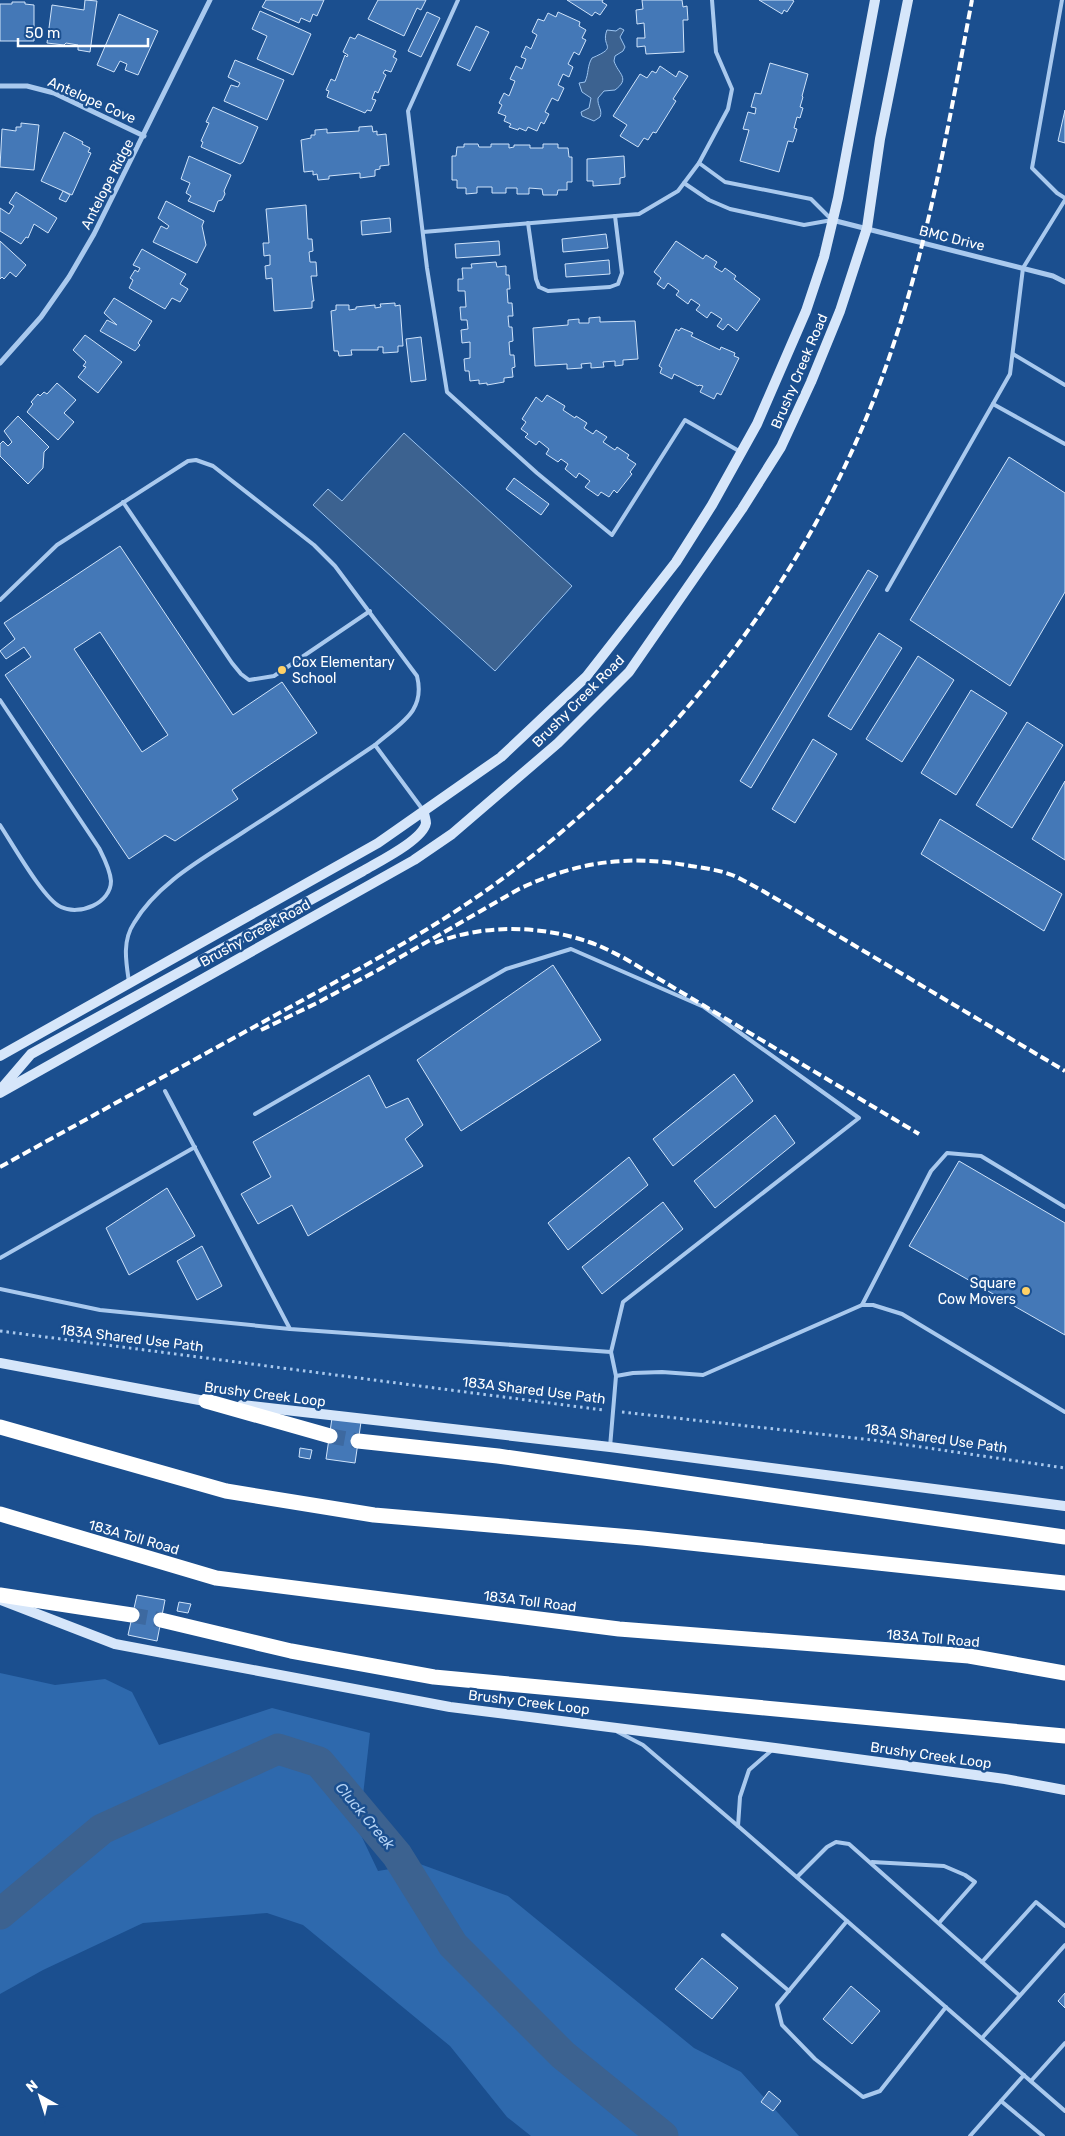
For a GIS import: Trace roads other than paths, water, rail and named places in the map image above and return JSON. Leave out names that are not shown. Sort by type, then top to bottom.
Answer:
[{"type":"highway","points":[[206,1401],[330,1436]]},
{"type":"highway","points":[[0,1427],[226,1491],[374,1515],[643,1538],[1065,1583]]},
{"type":"highway","points":[[358,1441],[498,1456],[1065,1536]]},
{"type":"highway","name":"183A Toll Road","points":[[0,1514],[216,1578],[619,1629],[969,1656],[1065,1673]]},
{"type":"highway","points":[[0,1595],[132,1615]]},
{"type":"highway","points":[[161,1620],[291,1651],[434,1677],[1065,1736]]},
{"type":"main road","name":"Brushy Creek Road","points":[[0,1056],[378,843],[501,756],[586,677],[676,562],[757,424],[806,311],[824,257],[838,198],[875,0]]},
{"type":"main road","name":"Brushy Creek Road","points":[[0,1091],[414,860],[452,834],[558,743],[629,672],[742,509],[781,447],[811,382],[840,311],[867,228],[880,139],[908,0]]},
{"type":"main road","points":[[0,1091],[31,1054],[355,876],[406,845],[421,834],[426,824],[424,812]]},
{"type":"main road","name":"Brushy Creek Loop","points":[[0,1363],[206,1401],[610,1447],[1065,1506]]},
{"type":"main road","name":"Brushy Creek Loop","points":[[0,1600],[115,1644],[450,1706],[1005,1779],[1065,1790]]},
{"type":"street","name":"Antelope Ridge","points":[[0,363],[41,317],[69,277],[94,234],[210,0]]},
{"type":"street","name":"Antelope Cove","points":[[0,86],[27,86],[54,93],[144,136]]},
{"type":"street","name":"BMC Drive","points":[[832,220],[1024,268],[1053,276],[1065,282]]},
{"type":"lane","points":[[458,0],[408,111],[423,232],[447,392],[536,473],[612,535],[685,420],[742,452]]},
{"type":"lane","points":[[423,232],[639,214],[678,191],[699,163],[728,109],[732,89],[716,52],[712,0]]},
{"type":"lane","points":[[888,590],[1010,374],[1024,268],[1065,199],[1032,168],[1062,0]]},
{"type":"lane","points":[[699,163],[725,182],[811,199],[832,220]]},
{"type":"lane","points":[[684,183],[709,200],[730,209],[804,225],[832,220]]},
{"type":"lane","points":[[528,223],[536,279],[539,287],[548,291],[610,287],[618,284],[622,273],[615,216]]},
{"type":"lane","points":[[1012,354],[1065,385]]},
{"type":"lane","points":[[993,404],[1065,444]]},
{"type":"lane","points":[[0,600],[57,545],[188,461],[205,462],[213,466],[314,545],[335,566],[417,676],[420,698],[415,710],[376,745],[192,866],[151,900],[133,923],[126,941],[125,957],[129,982]]},
{"type":"lane","points":[[123,502],[232,663],[240,674],[250,680],[274,676],[370,611]]},
{"type":"lane","points":[[0,700],[99,848],[107,864],[111,881],[107,894],[94,906],[76,910],[62,908],[49,898],[0,824]]},
{"type":"lane","points":[[376,745],[424,812]]},
{"type":"lane","points":[[255,1114],[506,969],[571,949],[704,1007],[859,1118],[623,1302],[611,1352],[616,1376],[610,1447]]},
{"type":"lane","points":[[165,1091],[290,1329]]},
{"type":"lane","points":[[0,1258],[195,1147]]},
{"type":"lane","points":[[862,1305],[931,1171],[948,1153],[980,1156],[1065,1206]]},
{"type":"lane","points":[[0,1289],[100,1310],[290,1329],[611,1352]]},
{"type":"lane","points":[[616,1376],[632,1373],[662,1372],[703,1375],[862,1305],[873,1305],[902,1314],[1065,1412]]},
{"type":"lane","points":[[605,1725],[643,1745],[1065,2111]]},
{"type":"lane","points":[[738,1826],[740,1797],[749,1770],[775,1748]]},
{"type":"lane","points":[[797,1877],[827,1847],[836,1842],[849,1844],[872,1862],[1019,1995]]},
{"type":"lane","points":[[872,1862],[944,1866],[965,1875],[975,1882],[939,1923]]},
{"type":"lane","points":[[982,1962],[1036,1902],[1065,1926]]},
{"type":"lane","points":[[847,1921],[777,2005],[782,2025],[815,2059],[862,2098],[880,2091],[946,2007]]},
{"type":"lane","points":[[723,1935],[789,1991]]},
{"type":"lane","points":[[982,2038],[1065,1945]]},
{"type":"lane","points":[[1031,2081],[1065,2042]]},
{"type":"lane","points":[[970,2136],[1024,2075]]},
{"type":"lane","points":[[1001,2101],[1043,2136]]},
{"type":"waterway","name":"Cluck Creek","points":[[0,1914],[102,1829],[278,1749],[319,1762],[397,1855],[453,1945],[563,2055],[663,2136]]},
{"type":"tunnel","points":[[330,1436],[358,1441]]},
{"type":"tunnel","points":[[132,1615],[161,1620]]},
{"type":"railway","points":[[0,1167],[370,963],[483,893],[570,825],[626,773],[679,717],[728,658],[772,595],[812,530],[847,462],[877,391],[894,343],[922,247],[944,148],[972,0]]},
{"type":"railway","points":[[261,1030],[317,1003],[519,889],[540,880],[561,872],[603,863],[624,861],[668,862],[712,869],[740,878],[1065,1071]]},
{"type":"railway","points":[[435,943],[472,932],[512,929],[551,932],[570,936],[606,949],[919,1134]]},
{"type":"place","name":"Cox Elementary School","points":[[282,670]]},
{"type":"place","name":"Square Cow Movers","points":[[1026,1291]]}]
